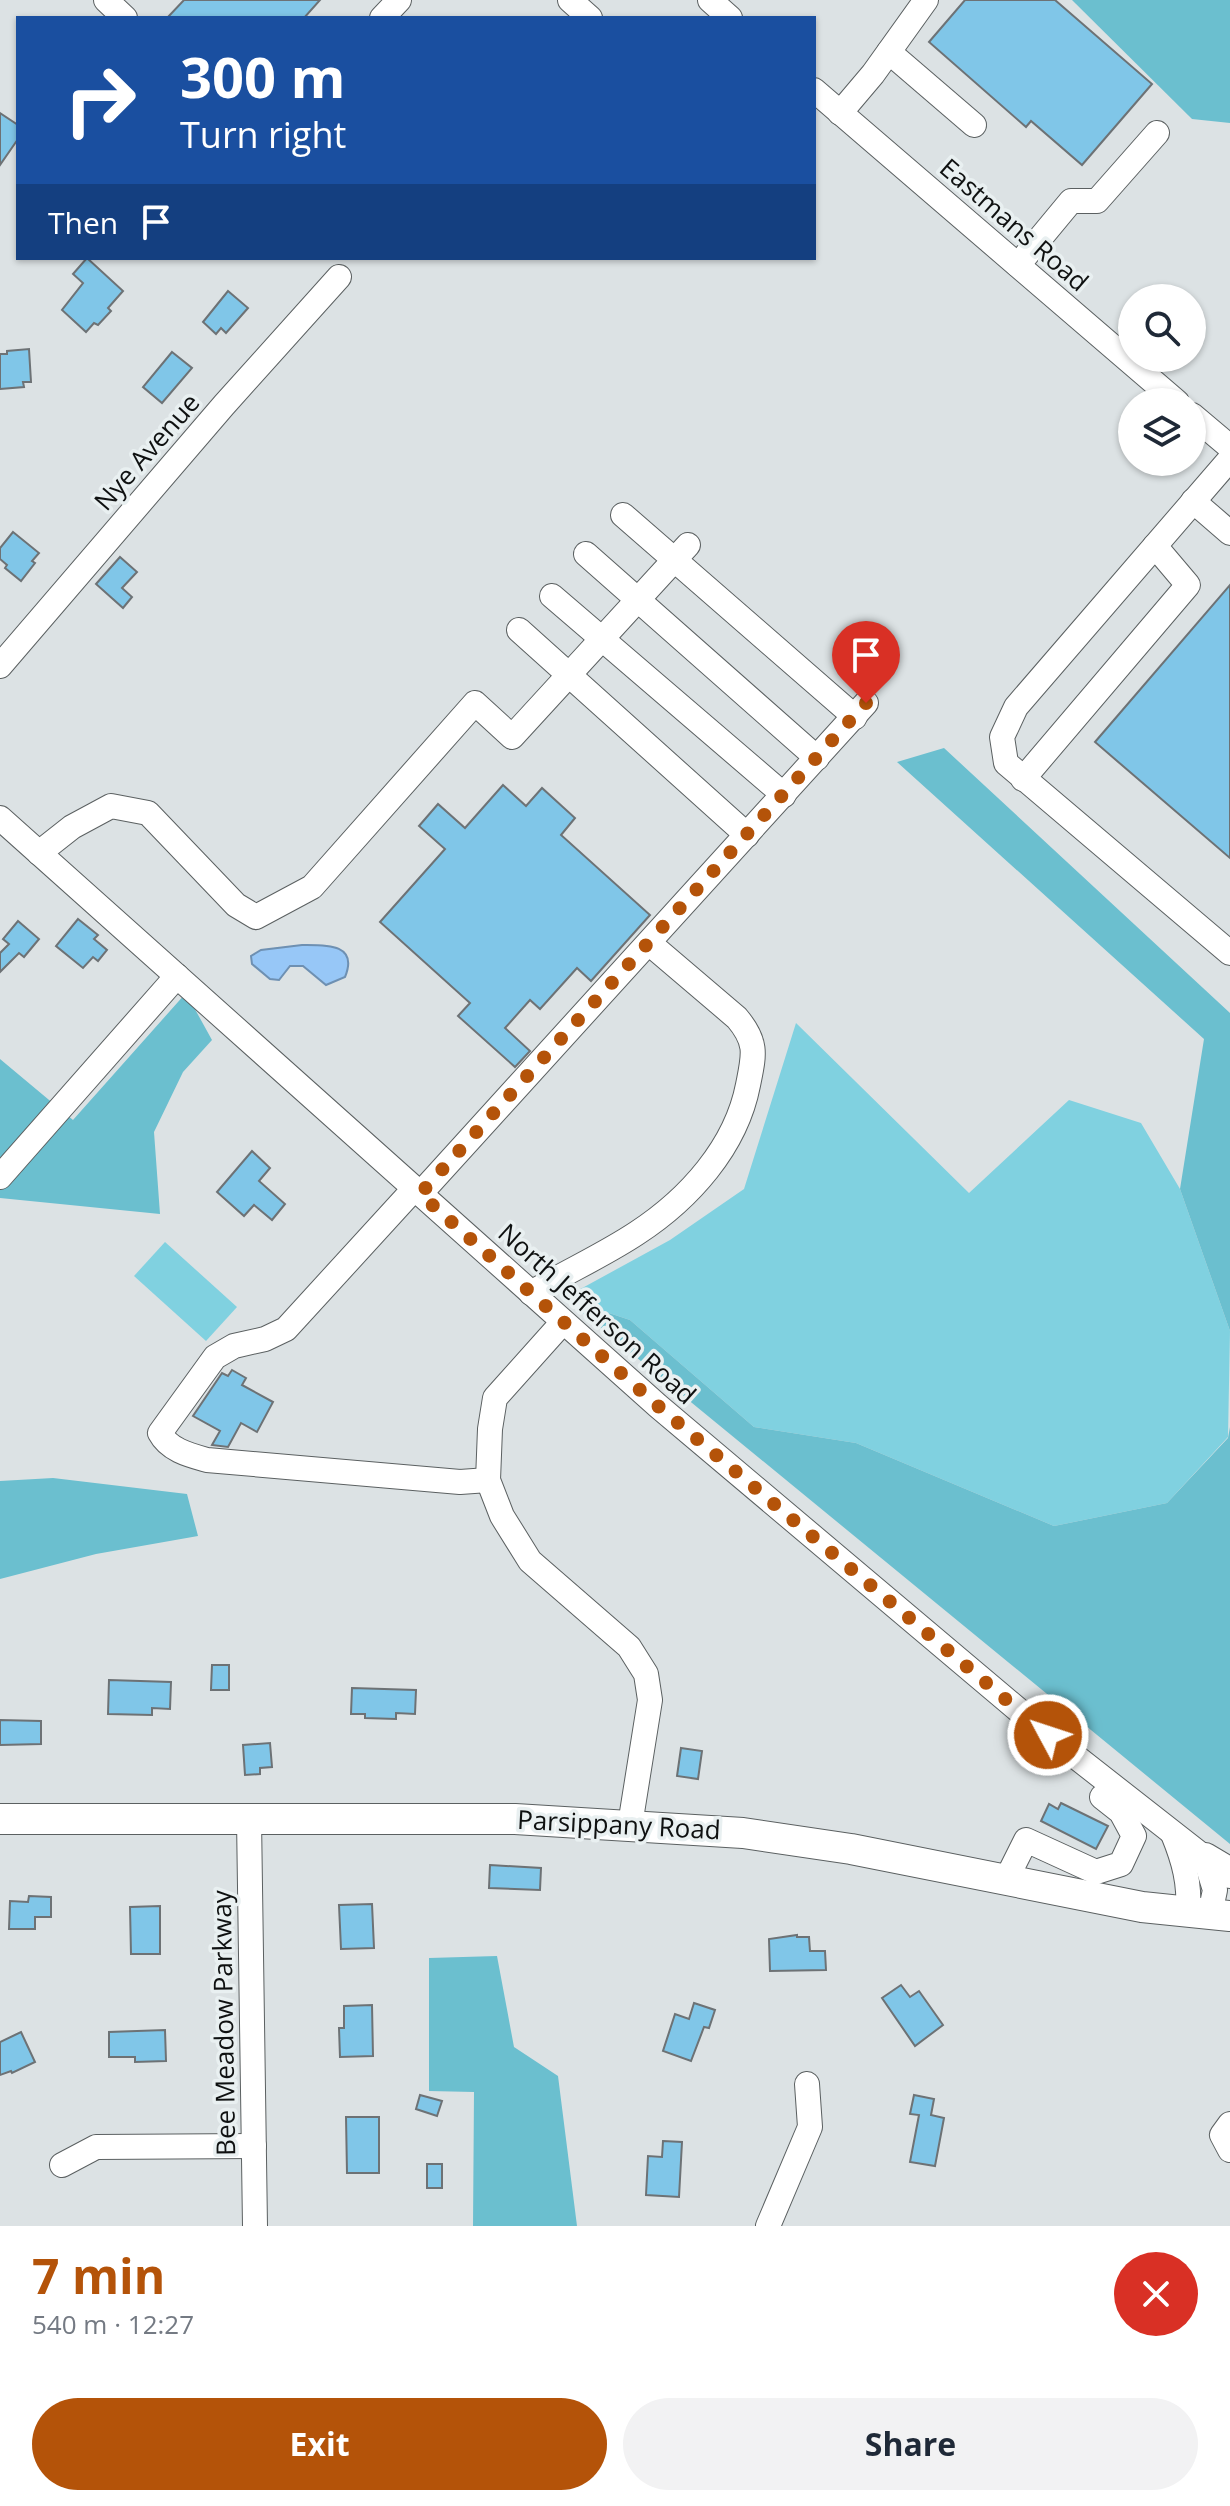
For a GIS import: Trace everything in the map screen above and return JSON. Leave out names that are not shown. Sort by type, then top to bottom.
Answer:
[{"type":"main road","name":"Parsippany Road","points":[[0,1819],[515,1819],[743,1833],[851,1849],[1142,1907],[1209,1914]]},
{"type":"street","points":[[384,16],[399,0]]},
{"type":"street","points":[[570,0],[588,16]]},
{"type":"street","points":[[710,0],[728,16]]},
{"type":"street","points":[[824,105],[889,52],[926,0]]},
{"type":"street","points":[[889,52],[974,125]]},
{"type":"street","name":"Eastmans Road","points":[[824,105],[1161,388]]},
{"type":"street","points":[[1018,265],[1071,201],[1097,201],[1157,133]]},
{"type":"street","name":"Nye Avenue","points":[[0,666],[339,277]]},
{"type":"street","points":[[1206,427],[1230,447]]},
{"type":"street","points":[[1230,459],[1016,707],[1002,737],[1006,763],[1230,953]]},
{"type":"street","points":[[1193,501],[1230,533]]},
{"type":"street","points":[[488,1480],[460,1482],[207,1460],[184,1454],[164,1440],[160,1433],[215,1357],[234,1346],[265,1339],[286,1329],[649,943],[861,710],[681,552],[623,515]]},
{"type":"street","points":[[1023,779],[1188,585],[1155,546]]},
{"type":"street","points":[[39,853],[72,827],[111,806],[148,813],[236,905],[256,917],[312,887],[475,703],[512,737],[681,552]]},
{"type":"street","points":[[586,554],[817,758]]},
{"type":"street","points":[[552,596],[784,795]]},
{"type":"street","points":[[519,630],[747,835]]},
{"type":"street","name":"North Jefferson Road","points":[[0,818],[658,1406],[915,1625],[1173,1834],[1218,1866],[1209,1914]]},
{"type":"street","points":[[531,1293],[638,1232],[673,1204],[716,1159],[741,1113],[754,1045],[748,1031],[737,1018],[649,943]]},
{"type":"street","points":[[0,1177],[177,976]]},
{"type":"street","points":[[563,1322],[495,1398],[488,1480],[502,1516],[530,1561],[629,1647],[646,1674],[650,1700],[630,1825]]},
{"type":"street","points":[[1006,1880],[1026,1840],[1096,1872],[1121,1864],[1134,1836],[1121,1812],[1087,1786],[1092,1769]]},
{"type":"street","name":"Bee Meadow Parkway","points":[[249,1819],[255,2226]]},
{"type":"street","points":[[1173,1834],[1186,1869],[1189,1889],[1209,1914]]},
{"type":"street","points":[[768,2226],[810,2127],[807,2084]]},
{"type":"street","points":[[1230,2124],[1222,2135],[1230,2150]]},
{"type":"street","points":[[62,2165],[96,2147],[254,2146]]},
{"type":"shaded area","points":[[1072,0],[1230,0],[1230,123],[1192,119]]},
{"type":"shaded area","points":[[944,748],[1230,1013],[1230,1331],[1180,1189],[1204,1039],[897,762]]},
{"type":"shaded area","points":[[302,945],[329,946],[344,952],[348,966],[345,977],[326,985],[303,966],[290,966],[279,980],[270,979],[252,964],[251,956],[261,950]]},
{"type":"shaded area","points":[[186,993],[212,1040],[183,1072],[154,1132],[160,1214],[0,1198],[0,1059],[73,1120]]},
{"type":"shaded area","points":[[796,1023],[969,1193],[1069,1100],[1141,1123],[1180,1189],[1230,1331],[1228,1437],[1167,1503],[1054,1526],[856,1443],[754,1427],[630,1320],[564,1298],[670,1240],[744,1189]]},
{"type":"shaded area","points":[[165,1242],[237,1307],[206,1341],[134,1276]]},
{"type":"shaded area","points":[[564,1298],[630,1320],[754,1427],[856,1443],[1054,1526],[1167,1503],[1228,1438],[1230,1427],[1230,1844]]},
{"type":"shaded area","points":[[53,1478],[187,1494],[198,1536],[96,1554],[0,1579],[0,1481]]},
{"type":"shaded area","points":[[497,1956],[514,2047],[558,2076],[577,2226],[473,2226],[474,2092],[429,2091],[429,1958]]},
{"type":"building","points":[[184,0],[320,0],[306,16],[169,16]]},
{"type":"building","points":[[965,0],[1055,0],[1152,84],[1082,165],[1031,121],[1026,127],[929,42]]},
{"type":"building","points":[[0,113],[16,124],[16,142],[0,165]]},
{"type":"building","points":[[85,260],[89,260],[123,291],[108,308],[111,311],[86,332],[62,310],[83,283],[73,274]]},
{"type":"building","points":[[228,291],[248,308],[226,333],[221,328],[216,334],[203,322]]},
{"type":"building","points":[[29,349],[31,382],[23,382],[24,387],[0,389],[0,354]]},
{"type":"building","points":[[172,352],[192,368],[162,403],[143,387]]},
{"type":"building","points":[[13,532],[39,553],[21,581],[5,568],[7,565],[0,559],[0,548]]},
{"type":"building","points":[[120,557],[137,572],[122,588],[132,597],[123,608],[96,584]]},
{"type":"building","points":[[1230,585],[1230,858],[1095,742]]},
{"type":"building","points":[[503,785],[526,806],[542,788],[575,818],[561,835],[650,915],[591,981],[577,968],[540,1009],[530,1000],[505,1028],[530,1051],[515,1067],[458,1016],[470,1003],[380,922],[445,849],[419,826],[438,804],[465,828]]},
{"type":"building","points":[[78,919],[98,935],[94,939],[107,950],[98,961],[93,957],[83,968],[56,946]]},
{"type":"building","points":[[18,921],[39,939],[24,957],[19,953],[0,972],[0,953],[9,944],[3,939]]},
{"type":"building","points":[[252,1151],[270,1168],[259,1181],[285,1204],[272,1220],[254,1205],[244,1216],[217,1192]]},
{"type":"building","points":[[232,1370],[246,1378],[242,1385],[273,1402],[257,1432],[241,1423],[228,1447],[212,1445],[220,1431],[193,1416],[222,1373],[228,1376]]},
{"type":"building","points":[[212,1665],[229,1665],[229,1690],[211,1690]]},
{"type":"building","points":[[109,1680],[171,1682],[170,1709],[152,1708],[152,1715],[108,1714]]},
{"type":"building","points":[[352,1688],[416,1690],[415,1714],[396,1713],[396,1719],[365,1718],[365,1714],[351,1714]]},
{"type":"building","points":[[0,1720],[41,1721],[41,1744],[0,1745]]},
{"type":"building","points":[[270,1743],[272,1767],[260,1768],[260,1774],[245,1775],[243,1745]]},
{"type":"building","points":[[681,1748],[702,1751],[698,1779],[677,1776]]},
{"type":"building","points":[[1061,1803],[1108,1826],[1096,1849],[1041,1821],[1049,1804],[1058,1809]]},
{"type":"building","points":[[490,1865],[541,1868],[540,1890],[489,1888]]},
{"type":"building","points":[[29,1896],[51,1897],[51,1917],[35,1917],[35,1929],[9,1929],[10,1901],[28,1902]]},
{"type":"building","points":[[372,1904],[374,1948],[341,1949],[339,1905]]},
{"type":"building","points":[[160,1906],[160,1954],[131,1954],[130,1907]]},
{"type":"building","points":[[797,1935],[809,1937],[810,1951],[825,1951],[826,1970],[770,1971],[769,1939]]},
{"type":"building","points":[[901,1985],[910,1997],[919,1991],[943,2025],[915,2046],[882,1998]]},
{"type":"building","points":[[694,2003],[715,2010],[709,2028],[704,2027],[691,2061],[663,2051],[675,2014],[689,2019]]},
{"type":"building","points":[[372,2005],[373,2056],[340,2057],[339,2028],[344,2028],[344,2006]]},
{"type":"building","points":[[165,2030],[166,2061],[135,2062],[135,2057],[109,2057],[109,2032]]},
{"type":"building","points":[[21,2032],[35,2062],[0,2075],[0,2042]]},
{"type":"building","points":[[420,2095],[442,2101],[437,2116],[416,2109]]},
{"type":"building","points":[[914,2095],[934,2099],[931,2115],[944,2118],[935,2166],[910,2162],[919,2115],[910,2114]]},
{"type":"building","points":[[346,2117],[379,2117],[379,2173],[347,2173]]},
{"type":"building","points":[[663,2141],[682,2142],[679,2197],[646,2195],[648,2156],[662,2157]]},
{"type":"building","points":[[427,2164],[442,2164],[442,2188],[427,2188]]},
{"type":"route","points":[[866,703],[420,1194],[658,1406],[1048,1735]]}]
